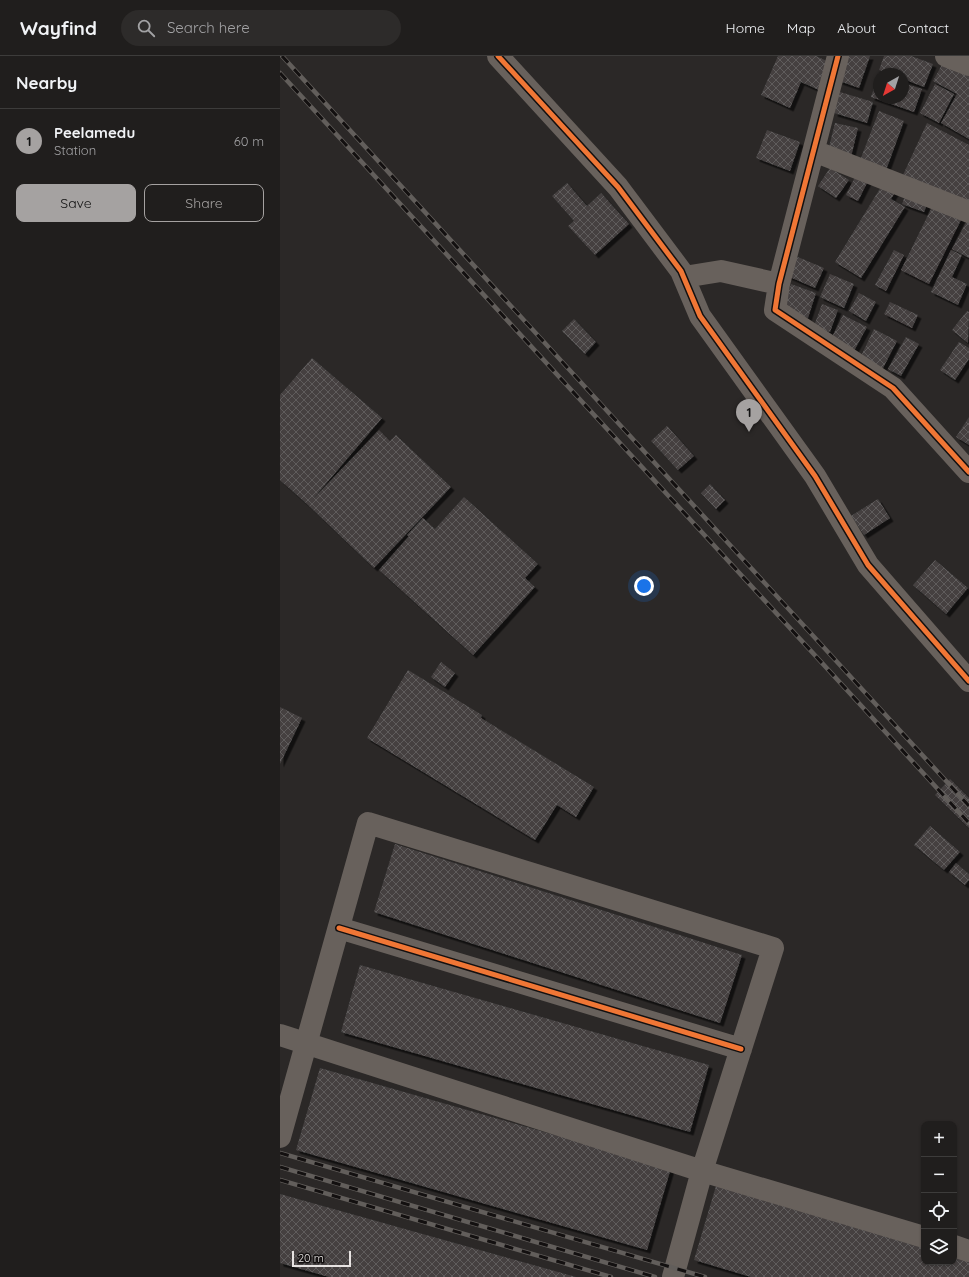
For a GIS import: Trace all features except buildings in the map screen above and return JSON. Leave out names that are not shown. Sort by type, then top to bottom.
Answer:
[{"type":"street","points":[[498,56],[618,187],[681,271],[700,316],[815,476],[868,565],[969,681]]},
{"type":"street","points":[[838,56],[779,284],[775,310],[894,388],[969,472]]},
{"type":"street","points":[[946,56],[969,65]]},
{"type":"street","points":[[814,151],[969,212]]},
{"type":"street","points":[[684,277],[721,271],[779,284]]},
{"type":"street","points":[[280,1137],[340,928],[368,823],[773,948],[702,1171],[673,1277]]},
{"type":"street","points":[[340,928],[741,1049]]},
{"type":"street","points":[[280,1035],[702,1171],[921,1236]]},
{"type":"street","points":[[957,1247],[969,1251]]},
{"type":"railway","points":[[282,56],[969,806]]},
{"type":"railway","points":[[280,73],[969,823]]},
{"type":"railway","points":[[280,1153],[705,1277]]},
{"type":"railway","points":[[280,1167],[655,1277]]},
{"type":"railway","points":[[280,1180],[611,1277]]},
{"type":"cycle path","points":[[498,56],[618,187],[681,271],[700,316],[815,476],[868,565],[969,681]]},
{"type":"cycle path","points":[[838,56],[779,284],[775,310],[893,388],[969,472]]},
{"type":"cycle path","points":[[339,928],[741,1049]]},
{"type":"place","name":"Peelamedu","points":[[749,432]]}]
